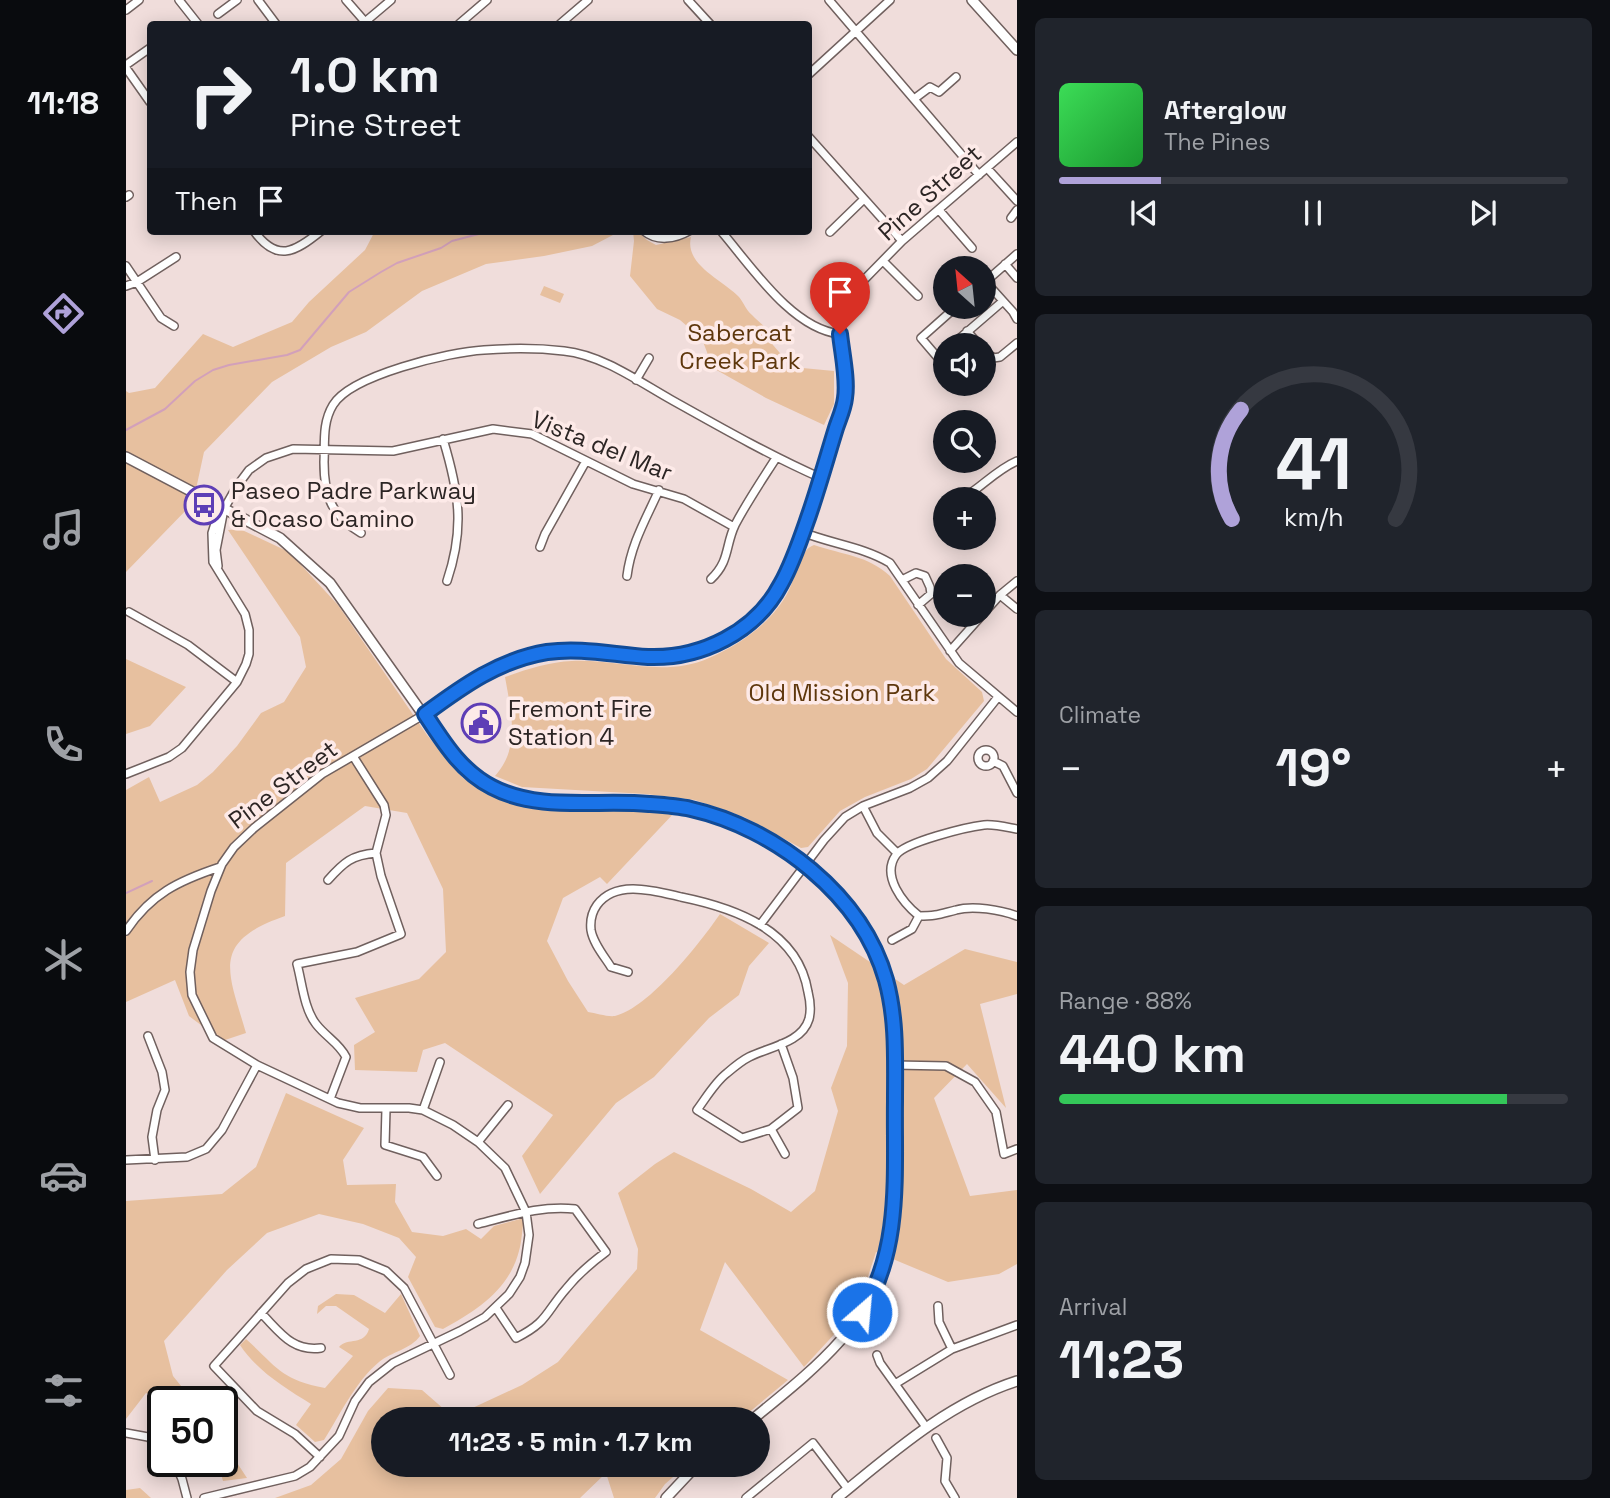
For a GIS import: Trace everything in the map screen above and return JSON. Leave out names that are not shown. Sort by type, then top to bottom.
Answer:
[{"type":"main road","points":[[972,0],[1017,50]]},
{"type":"main road","points":[[126,457],[280,538],[330,583],[449,751],[469,773],[494,788],[520,797],[553,802],[647,803],[691,809],[736,824],[806,865],[842,901],[864,931],[885,977],[896,1031],[894,1206],[889,1251],[874,1294],[851,1329],[814,1369],[768,1407]]},
{"type":"main road","points":[[837,1498],[926,1427],[974,1397],[1017,1381]]},
{"type":"main road","points":[[666,1498],[686,1477]]},
{"type":"street","points":[[126,10],[139,0]]},
{"type":"street","points":[[179,0],[196,21]]},
{"type":"street","points":[[218,14],[237,0]]},
{"type":"street","points":[[258,0],[274,21]]},
{"type":"street","points":[[346,0],[364,21]]},
{"type":"street","points":[[368,21],[391,0]]},
{"type":"street","points":[[462,21],[487,0]]},
{"type":"street","points":[[564,21],[588,0]]},
{"type":"street","points":[[688,0],[707,21]]},
{"type":"street","points":[[829,0],[979,174]]},
{"type":"street","points":[[812,71],[890,0]]},
{"type":"street","points":[[147,50],[126,67],[147,98]]},
{"type":"street","points":[[914,99],[930,87],[939,92],[956,78]]},
{"type":"street","points":[[812,140],[902,241]]},
{"type":"street","name":"Pine Street","points":[[204,1498],[295,1476],[310,1467],[339,1436],[355,1401],[369,1382],[393,1363],[460,1331],[496,1308],[509,1294],[525,1263],[529,1235],[526,1212],[505,1168],[478,1142],[423,1110],[360,1108],[330,1099],[257,1065],[213,1038],[192,995],[190,972],[193,950],[220,867],[234,846],[322,774],[425,714],[473,679],[494,668],[524,657],[549,652],[584,650],[648,657],[679,655],[738,633],[762,611],[781,585],[821,478],[846,397],[840,334],[844,311],[855,289],[902,241],[1017,142]]},
{"type":"street","points":[[987,168],[1017,201]]},
{"type":"street","points":[[830,232],[864,199]]},
{"type":"street","points":[[1011,218],[1017,210]]},
{"type":"street","points":[[939,211],[972,248]]},
{"type":"street","points":[[257,235],[263,244],[276,251],[291,251],[316,235]]},
{"type":"street","points":[[651,235],[666,239],[678,235]]},
{"type":"street","points":[[724,235],[778,297],[803,321],[829,333],[840,334]]},
{"type":"street","points":[[996,272],[1017,254]]},
{"type":"street","points":[[126,286],[176,257]]},
{"type":"street","points":[[883,261],[918,296]]},
{"type":"street","points":[[1005,264],[1017,278]]},
{"type":"street","points":[[126,267],[161,318],[174,326]]},
{"type":"street","points":[[996,293],[1016,313]]},
{"type":"street","points":[[967,331],[1003,300]]},
{"type":"street","points":[[933,352],[921,338],[942,319]]},
{"type":"street","points":[[996,358],[1000,358],[1017,343]]},
{"type":"street","points":[[361,533],[345,523],[333,508],[324,487],[327,416],[333,404],[345,391],[359,382],[433,360],[482,350],[566,351],[603,362],[776,458],[821,478]]},
{"type":"street","points":[[636,380],[649,358]]},
{"type":"street","name":"Vista del Mar","points":[[126,774],[169,757],[182,748],[237,682],[249,654],[249,630],[245,614],[213,562],[211,545],[214,522],[249,470],[265,458],[293,449],[393,451],[493,429],[531,434],[634,484],[684,499],[734,527]]},
{"type":"street","points":[[443,439],[457,485],[459,516],[455,560],[447,581]]},
{"type":"street","points":[[711,579],[720,571],[726,559],[734,527],[776,458]]},
{"type":"street","points":[[540,547],[586,461]]},
{"type":"street","points":[[980,487],[996,472],[1017,461]]},
{"type":"street","points":[[627,576],[637,534],[659,490]]},
{"type":"street","points":[[802,533],[830,543],[873,552],[890,563],[959,663],[1017,712]]},
{"type":"street","points":[[902,580],[916,573],[925,576],[930,594],[918,605]]},
{"type":"street","points":[[950,651],[1000,595],[1017,581]]},
{"type":"street","points":[[1000,595],[1017,609]]},
{"type":"street","points":[[129,612],[188,645],[237,682]]},
{"type":"street","points":[[760,925],[824,840],[845,817],[863,806],[928,778],[947,761],[998,697]]},
{"type":"street","points":[[330,1099],[346,1057],[341,1047],[313,1021],[297,964],[357,952],[401,934],[376,853],[386,815],[384,805],[353,756]]},
{"type":"street","points":[[993,761],[1003,766],[1017,793]]},
{"type":"street","points":[[863,806],[877,833],[897,853]]},
{"type":"street","points":[[1017,829],[986,824],[947,833],[897,853],[891,867],[892,880],[909,908],[919,916],[940,916],[958,909],[1017,916]]},
{"type":"street","points":[[328,880],[344,863],[359,854],[376,853]]},
{"type":"street","points":[[126,931],[149,901],[184,881],[220,867]]},
{"type":"street","points":[[628,972],[611,967],[591,932],[593,910],[609,894],[630,889],[712,903],[741,913],[760,925],[791,952],[803,972],[809,996],[810,1017],[802,1032],[746,1058],[724,1075],[697,1110],[742,1138],[771,1129],[798,1108],[793,1078],[781,1044]]},
{"type":"street","points":[[892,940],[912,929],[919,916]]},
{"type":"street","points":[[148,1036],[162,1072],[165,1090],[157,1110],[152,1137],[155,1160]]},
{"type":"street","points":[[423,1110],[440,1062]]},
{"type":"street","points":[[126,1160],[187,1157],[206,1149],[222,1130],[257,1065]]},
{"type":"street","points":[[895,1065],[946,1066],[975,1082],[996,1112],[1004,1154],[1017,1149]]},
{"type":"street","points":[[478,1142],[508,1105]]},
{"type":"street","points":[[386,1109],[385,1146],[422,1157],[437,1176]]},
{"type":"street","points":[[771,1129],[785,1154]]},
{"type":"street","points":[[478,1224],[558,1207],[575,1209],[606,1252],[585,1268],[563,1292],[546,1318],[516,1338],[496,1308]]},
{"type":"street","points":[[320,1457],[295,1434],[257,1411],[214,1366],[288,1283],[306,1269],[331,1259],[359,1260],[386,1271],[404,1288],[450,1375]]},
{"type":"street","points":[[938,1306],[939,1322],[952,1349]]},
{"type":"street","points":[[261,1313],[287,1339],[306,1350],[321,1348]]},
{"type":"street","points":[[895,1384],[952,1349],[1017,1325]]},
{"type":"street","points":[[877,1355],[926,1427]]},
{"type":"street","points":[[126,1433],[147,1437]]},
{"type":"street","points":[[936,1438],[947,1458],[945,1481],[955,1498]]},
{"type":"street","points":[[746,1498],[813,1443],[848,1489]]},
{"type":"street","points":[[182,1477],[187,1498]]},
{"type":"green space","points":[[373,235],[613,235],[592,246],[486,264],[422,291],[366,332],[331,347],[272,382],[204,452],[193,503],[126,572],[126,391],[129,393],[155,388],[203,334],[233,347],[292,322],[309,302],[365,250]]},
{"type":"green space","name":"Sabercat Creek Park","points":[[633,235],[641,235],[656,245],[691,237],[690,247],[699,264],[739,297],[769,332],[773,345],[792,367],[834,371],[834,404],[824,425],[766,398],[713,368],[702,339],[680,320],[657,309],[630,276]]},
{"type":"green space","points":[[544,286],[564,294],[560,303],[540,295]]},
{"type":"green space","points":[[240,529],[289,552],[338,605],[427,735],[463,778],[493,794],[519,802],[675,812],[607,884],[600,877],[563,898],[547,941],[588,1012],[615,1016],[643,1001],[673,973],[720,914],[769,943],[749,966],[739,995],[709,1018],[654,1077],[616,1103],[540,1194],[522,1156],[553,1115],[445,1043],[423,1050],[417,1072],[355,1070],[354,1045],[375,1032],[355,998],[419,979],[446,952],[443,889],[407,813],[365,806],[286,863],[285,916],[261,926],[245,937],[235,948],[231,961],[234,992],[246,1033],[222,1041],[189,1016],[175,980],[126,1002],[126,790],[149,777],[160,802],[197,785],[237,746],[261,713],[284,702],[306,667],[300,637],[228,530]]},
{"type":"green space","name":"Old Mission Park","points":[[814,545],[863,560],[890,576],[946,659],[982,692],[984,701],[927,769],[840,811],[808,847],[801,848],[744,817],[695,800],[646,794],[522,787],[495,776],[503,765],[511,741],[511,716],[505,677],[538,666],[563,662],[590,661],[675,667],[709,658],[744,639],[765,622],[789,590],[801,558]]},
{"type":"green space","points":[[126,659],[186,687],[150,726],[126,734]]},
{"type":"green space","points":[[830,935],[904,985],[965,949],[1017,962],[1017,994],[980,1004],[1006,1108],[967,1064],[934,1098],[970,1196],[1017,1190],[1017,1264],[999,1274],[948,1282],[876,1252],[862,1295],[840,1328],[804,1367],[725,1262],[700,1330],[788,1380],[755,1407],[475,1407],[522,1385],[558,1362],[637,1269],[638,1249],[618,1193],[655,1164],[674,1152],[751,1189],[791,1212],[815,1191],[838,1111],[831,1088],[847,1046],[848,983]]},
{"type":"green space","points":[[286,1093],[364,1128],[343,1160],[347,1185],[396,1184],[395,1202],[412,1232],[443,1236],[466,1229],[481,1239],[494,1226],[524,1218],[520,1247],[514,1265],[508,1277],[490,1298],[443,1329],[435,1327],[408,1277],[416,1257],[399,1238],[363,1224],[319,1214],[267,1233],[227,1270],[164,1341],[173,1376],[181,1386],[147,1386],[147,1393],[126,1419],[126,1201],[222,1194],[256,1167]]},
{"type":"green space","points":[[336,1294],[354,1295],[385,1313],[401,1294],[420,1336],[370,1370],[355,1389],[324,1440],[315,1442],[296,1425],[311,1404],[263,1371],[240,1345],[246,1339],[289,1376],[325,1388],[353,1356],[339,1347],[347,1342],[360,1340],[369,1329],[336,1306],[326,1306],[317,1314],[318,1306]]},
{"type":"green space","points":[[388,1388],[422,1390],[442,1407],[371,1407]]},
{"type":"green space","points":[[371,1408],[371,1477],[602,1477],[580,1498],[275,1498],[311,1485],[341,1459]]},
{"type":"green space","points":[[238,1464],[247,1478],[223,1481],[222,1477],[238,1477]]},
{"type":"green space","points":[[607,1477],[673,1477],[655,1498],[614,1498]]},
{"type":"green space","points":[[140,1488],[151,1498],[126,1498],[126,1490]]},
{"type":"waterway","points":[[126,430],[165,409],[195,381],[213,370],[300,350],[349,292],[397,263],[475,235]]},
{"type":"waterway","points":[[126,893],[152,881]]},
{"type":"place","name":"Paseo Padre Parkway & Ocaso Camino","points":[[204,505]]},
{"type":"place","name":"Fremont Fire Station 4","points":[[481,723]]},
{"type":"route","points":[[840,334],[846,397],[815,496],[781,585],[762,611],[738,633],[710,647],[679,655],[648,657],[584,650],[524,657],[473,679],[425,714],[449,751],[469,773],[494,788],[520,797],[553,802],[647,803],[691,809],[736,824],[806,865],[842,901],[864,931],[885,977],[896,1031],[894,1206],[889,1251],[874,1294],[862,1312]]}]
